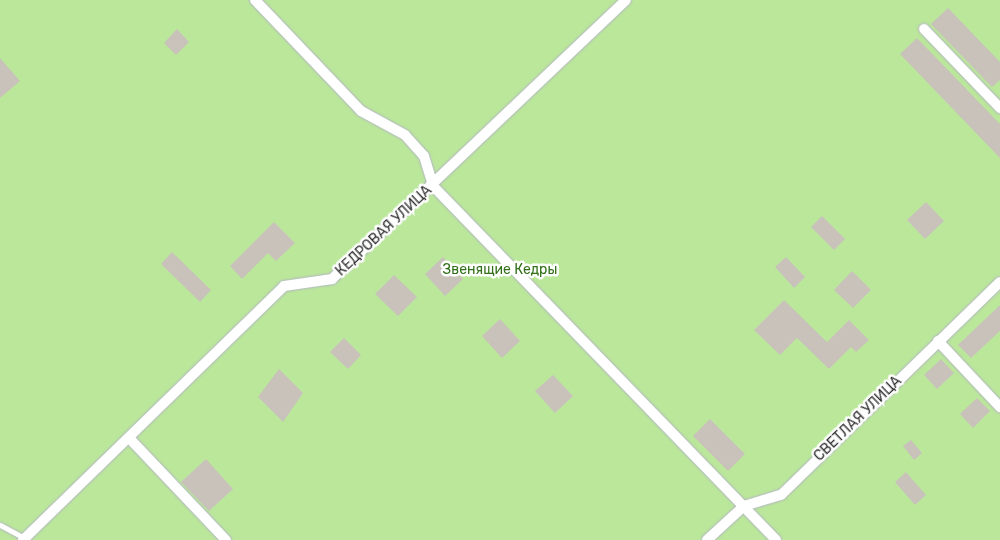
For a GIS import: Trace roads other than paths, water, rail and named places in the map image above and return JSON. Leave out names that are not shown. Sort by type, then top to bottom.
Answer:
[{"type":"street","points":[[255,0],[361,111],[405,135],[424,156],[433,186],[776,540]]},
{"type":"street","name":"КЕДРОВАЯ УЛИЦА","points":[[24,539],[131,440],[284,286],[332,279],[433,186],[626,0]]},
{"type":"street","points":[[924,29],[1000,108]]},
{"type":"street","name":"СВЕТЛАЯ УЛИЦА","points":[[707,540],[744,506],[781,495],[1000,282]]},
{"type":"street","points":[[938,341],[1000,407]]},
{"type":"street","points":[[131,440],[226,540]]},
{"type":"lane","points":[[0,524],[24,539]]},
{"type":"park label","name":"Звенящие Кедры","points":[[500,270]]}]
